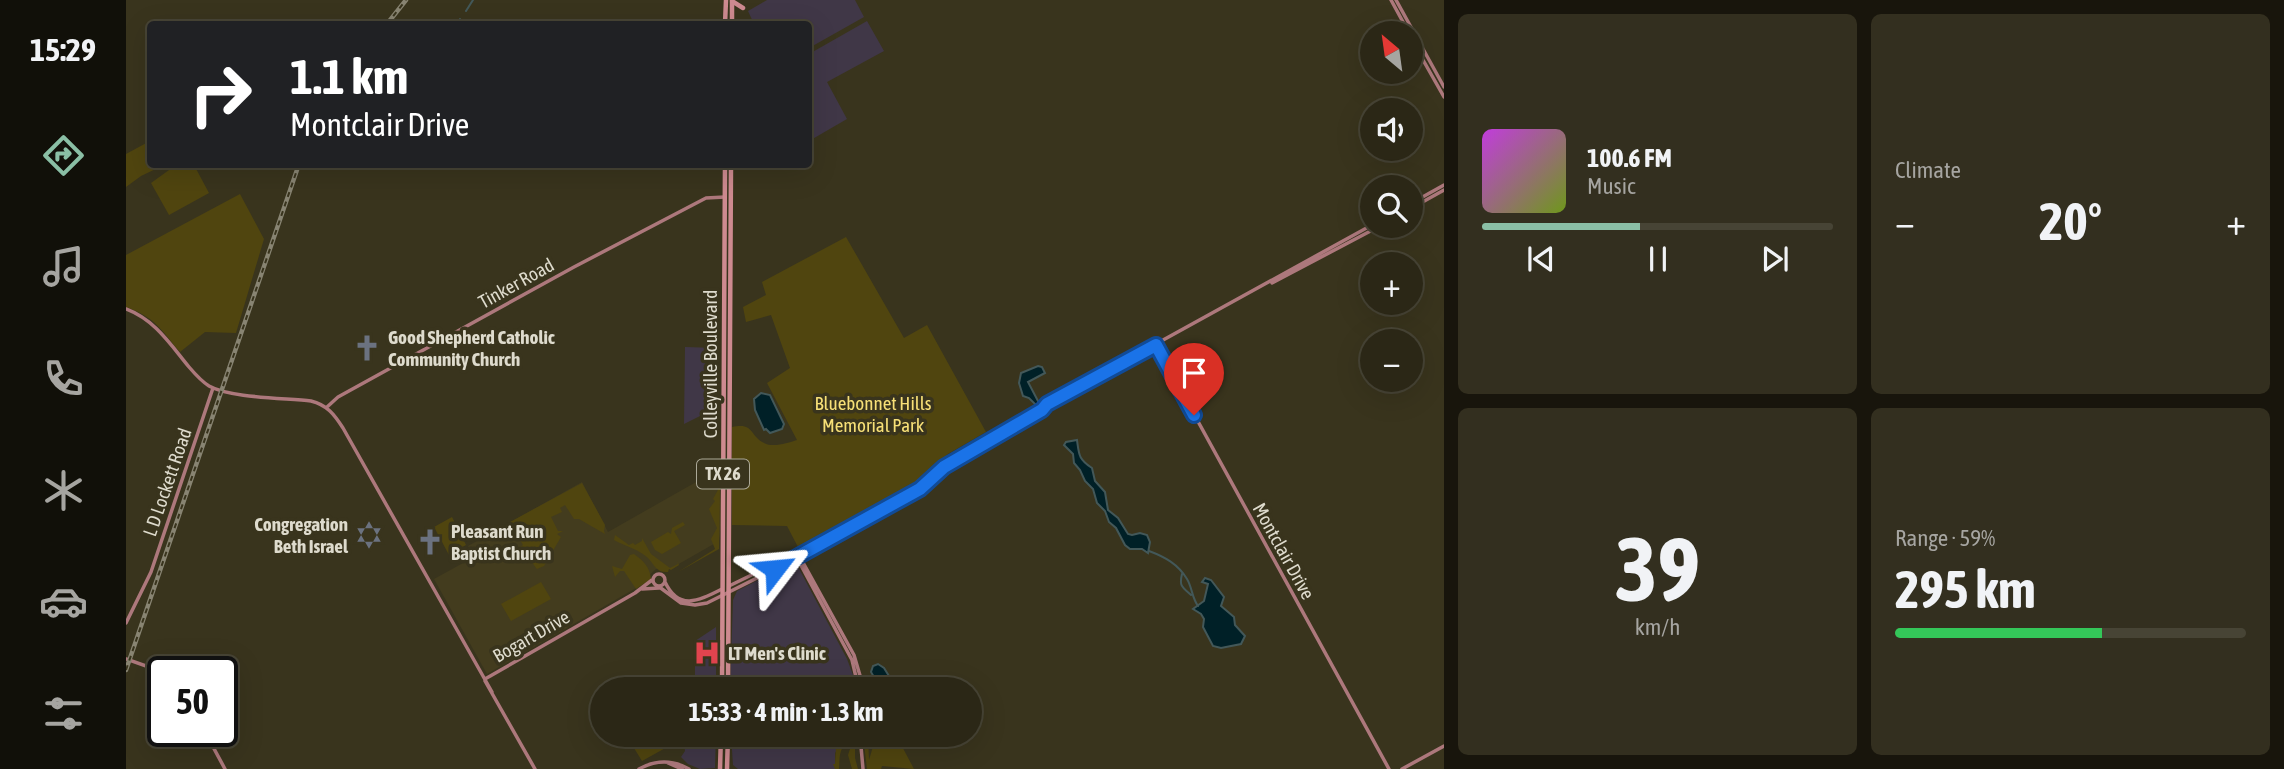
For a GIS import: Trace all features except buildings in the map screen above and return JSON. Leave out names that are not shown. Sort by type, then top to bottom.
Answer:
[{"type":"main road","points":[[725,21],[726,0]]},
{"type":"main road","points":[[732,0],[743,8]]},
{"type":"main road","points":[[732,0],[732,21]]},
{"type":"main road","points":[[1393,0],[1403,21]]},
{"type":"main road","points":[[1393,0],[1444,87]]},
{"type":"main road","points":[[1423,59],[1444,97]]},
{"type":"main road","name":"Colleyville Boulevard","points":[[722,677],[725,168]]},
{"type":"main road","name":"Colleyville Boulevard","points":[[728,677],[732,168]]},
{"type":"main road","points":[[1423,197],[1444,185]]},
{"type":"main road","points":[[1423,202],[1444,190]]},
{"type":"main road","name":"Tinker Road","points":[[327,407],[338,397],[574,267],[706,198],[725,197]]},
{"type":"main road","points":[[642,589],[657,588],[674,597],[703,604],[722,592],[769,572],[797,554],[920,489],[944,467],[1045,406],[1360,232]]},
{"type":"main road","points":[[1266,284],[1281,280],[1360,237]]},
{"type":"main road","points":[[724,281],[731,280]]},
{"type":"main road","points":[[126,309],[152,323],[199,377],[214,388],[231,393],[311,401],[327,407],[343,428],[536,769]]},
{"type":"main road","name":"Montclair Drive","points":[[1156,345],[1389,769]]},
{"type":"main road","name":"L D Lockett Road","points":[[126,623],[151,572],[214,388]]},
{"type":"main road","points":[[723,445],[730,445]]},
{"type":"main road","points":[[729,589],[797,554]]},
{"type":"main road","points":[[797,554],[856,664],[858,677]]},
{"type":"main road","points":[[769,572],[778,562]]},
{"type":"main road","points":[[666,593],[652,580],[655,575],[660,573],[665,576],[665,582],[674,597]]},
{"type":"main road","name":"Bogart Drive","points":[[485,679],[642,589],[652,580]]},
{"type":"main road","points":[[657,586],[665,582]]},
{"type":"main road","name":"Bogart Drive","points":[[642,589],[657,586]]},
{"type":"main road","points":[[126,659],[147,666]]},
{"type":"main road","points":[[1402,769],[1444,746]]},
{"type":"main road","points":[[213,747],[225,769]]},
{"type":"main road","points":[[720,769],[721,747]]},
{"type":"main road","points":[[727,769],[728,747]]},
{"type":"main road","points":[[861,747],[863,769]]},
{"type":"main road","points":[[639,769],[652,763],[667,762],[678,762],[690,769]]},
{"type":"main road","points":[[667,762],[682,769]]},
{"type":"shaded area","points":[[767,0],[855,0],[864,17],[812,46],[812,21],[753,21],[748,11]]},
{"type":"shaded area","points":[[867,21],[884,51],[827,82],[847,119],[812,139],[812,52]]},
{"type":"shaded area","points":[[685,347],[717,348],[718,407],[684,424]]},
{"type":"shaded area","points":[[719,469],[722,518],[719,541],[670,569],[656,569],[636,588],[487,674],[434,579],[474,557],[468,546],[582,482],[608,532]]},
{"type":"shaded area","points":[[795,561],[847,659],[853,677],[730,677],[733,600],[737,591]]},
{"type":"shaded area","points":[[716,627],[716,677],[695,677],[695,641]]},
{"type":"shaded area","points":[[684,747],[716,747],[715,768],[700,769],[688,764],[681,757]]},
{"type":"shaded area","points":[[732,747],[840,747],[835,753],[835,769],[738,769],[733,765]]},
{"type":"green space","points":[[147,143],[147,168],[158,168],[126,187],[126,154]]},
{"type":"green space","points":[[172,168],[196,168],[209,193],[169,215],[151,183]]},
{"type":"green space","points":[[240,194],[264,239],[236,333],[205,332],[180,352],[151,320],[126,307],[126,255]]},
{"type":"green space","name":"Bluebonnet Hills Memorial Park","points":[[846,237],[904,338],[927,325],[986,432],[948,454],[916,483],[798,547],[787,526],[732,525],[732,427],[744,426],[759,440],[772,445],[797,440],[767,383],[790,368],[771,315],[746,322],[743,307],[766,295],[762,282]]},
{"type":"green space","points":[[582,483],[605,525],[605,534],[579,519],[574,519],[565,505],[560,508],[562,512],[551,517],[558,531],[563,531],[557,534],[561,537],[544,566],[537,569],[525,553],[514,551],[523,545],[510,522]]},
{"type":"green space","points":[[719,488],[719,549],[678,572],[715,549],[711,539],[717,528],[709,509]]},
{"type":"green space","points":[[452,517],[466,545],[449,555],[434,527]]},
{"type":"green space","points":[[683,522],[685,525],[674,531],[681,543],[662,554],[655,550],[651,542],[668,532],[671,534],[672,528]]},
{"type":"green space","points":[[615,535],[629,545],[635,545],[642,541],[642,538],[651,554],[670,568],[678,564],[677,561],[679,565],[668,572],[661,571],[645,555],[614,540]]},
{"type":"green space","points":[[634,554],[646,565],[651,579],[636,589],[624,571],[620,571],[615,577],[612,566],[622,569],[630,555]]},
{"type":"green space","points":[[541,582],[551,599],[511,621],[501,604]]},
{"type":"green space","points":[[633,747],[667,747],[642,761]]},
{"type":"green space","points":[[836,747],[843,747],[839,769],[835,769]]},
{"type":"green space","points":[[851,747],[855,747],[858,769],[852,769],[848,755]]},
{"type":"green space","points":[[864,747],[868,747],[869,760],[873,747],[902,747],[914,769],[882,766],[881,769],[867,769]]},
{"type":"water","points":[[1042,367],[1045,373],[1028,382],[1039,403],[1036,405],[1023,396],[1019,383],[1021,373]]},
{"type":"water","points":[[761,393],[770,395],[784,424],[782,429],[770,433],[764,430],[755,410],[754,399]]},
{"type":"water","points":[[1077,440],[1080,456],[1092,468],[1095,481],[1105,492],[1108,510],[1118,518],[1128,534],[1147,535],[1150,542],[1148,553],[1142,549],[1130,549],[1125,545],[1116,528],[1109,522],[1105,511],[1097,503],[1093,489],[1074,463],[1073,454],[1064,445]]},
{"type":"water","points":[[1205,578],[1211,580],[1224,597],[1221,606],[1234,617],[1235,625],[1245,636],[1241,644],[1221,648],[1213,646],[1203,627],[1204,619],[1193,609],[1204,601],[1208,584],[1202,582]]},
{"type":"water","points":[[878,664],[890,677],[874,677],[871,672],[873,666]]},
{"type":"waterway","points":[[466,11],[473,0]]},
{"type":"waterway","points":[[1149,551],[1180,569],[1189,582],[1198,606]]},
{"type":"waterway","points":[[1182,574],[1182,586],[1191,595]]},
{"type":"railway","points":[[389,21],[406,0]]},
{"type":"railway","points":[[126,670],[298,168]]},
{"type":"place","name":"Good Shepherd Catholic Community Church","points":[[367,348]]},
{"type":"place","name":"Congregation Beth Israel","points":[[369,535]]},
{"type":"place","name":"Pleasant Run Baptist Church","points":[[430,542]]},
{"type":"place","name":"LT Men's Clinic","points":[[707,653]]},
{"type":"route","points":[[775,569],[920,489],[952,461],[1042,410],[1047,404],[1156,345],[1194,415]]}]
